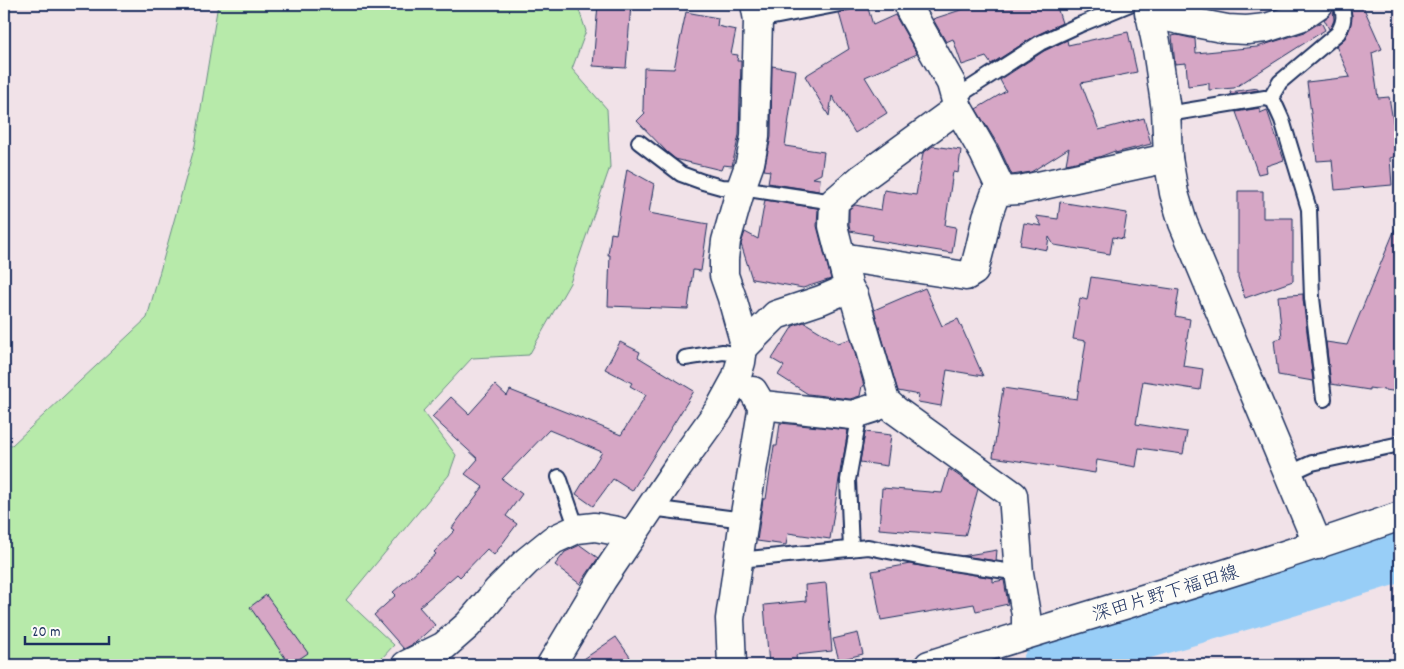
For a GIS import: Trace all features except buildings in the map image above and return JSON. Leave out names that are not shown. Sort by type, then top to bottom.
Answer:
[{"type":"street","points":[[909,4],[910,10],[951,83],[957,103],[1002,191]]},
{"type":"street","points":[[1142,7],[1180,20],[1227,29],[1247,30],[1266,28],[1300,17],[1320,4]]},
{"type":"street","points":[[1142,7],[1156,42],[1166,110],[1168,158],[1174,193],[1183,223],[1318,545]]},
{"type":"street","points":[[551,665],[602,580],[719,410],[736,379],[744,342],[724,275],[724,260],[726,241],[750,163],[755,137],[756,12]]},
{"type":"street","points":[[957,103],[834,202],[833,226],[849,288],[854,296],[885,400],[895,410],[1013,495],[1019,573],[1026,615],[1026,634]]},
{"type":"street","points":[[841,257],[966,276],[974,271],[987,217],[995,195],[1002,191],[1020,190],[1168,158]]},
{"type":"street","points":[[741,358],[776,315],[821,300],[849,288]]},
{"type":"street","points":[[741,358],[759,401],[763,405],[852,416],[874,408],[885,400]]},
{"type":"street","points":[[732,665],[730,619],[763,405]]},
{"type":"street","name":"深田片野下福田線","points":[[929,665],[1318,545],[1400,516]]},
{"type":"street","points":[[406,665],[444,646],[468,625],[497,591],[527,561],[552,540],[577,529],[595,527],[617,531],[631,537]]},
{"type":"lane","points":[[756,12],[840,4]]},
{"type":"lane","points":[[1270,100],[1280,82],[1338,33],[1344,23],[1341,4]]},
{"type":"lane","points":[[957,103],[1040,42],[1079,25],[1142,7]]},
{"type":"lane","points":[[1166,110],[1180,112],[1265,98],[1273,100],[1282,120],[1309,210],[1312,298],[1324,399]]},
{"type":"lane","points":[[639,142],[680,174],[703,182],[721,187],[741,188],[834,202]]},
{"type":"lane","points":[[685,358],[723,352],[741,358]]},
{"type":"lane","points":[[851,549],[848,480],[860,413]]},
{"type":"lane","points":[[1288,474],[1312,462],[1400,444]]},
{"type":"lane","points":[[559,477],[577,529]]},
{"type":"lane","points":[[651,508],[744,520]]},
{"type":"lane","points":[[739,560],[868,547],[933,560],[1019,573]]},
{"type":"green space","points":[[218,4],[577,4],[586,31],[572,69],[607,109],[610,167],[570,283],[529,355],[472,358],[423,411],[456,455],[449,475],[346,600],[394,645],[382,658],[350,665],[4,665],[4,444],[12,445],[147,318],[195,145]]},
{"type":"waterway","points":[[1047,665],[1120,641],[1400,557]]}]
